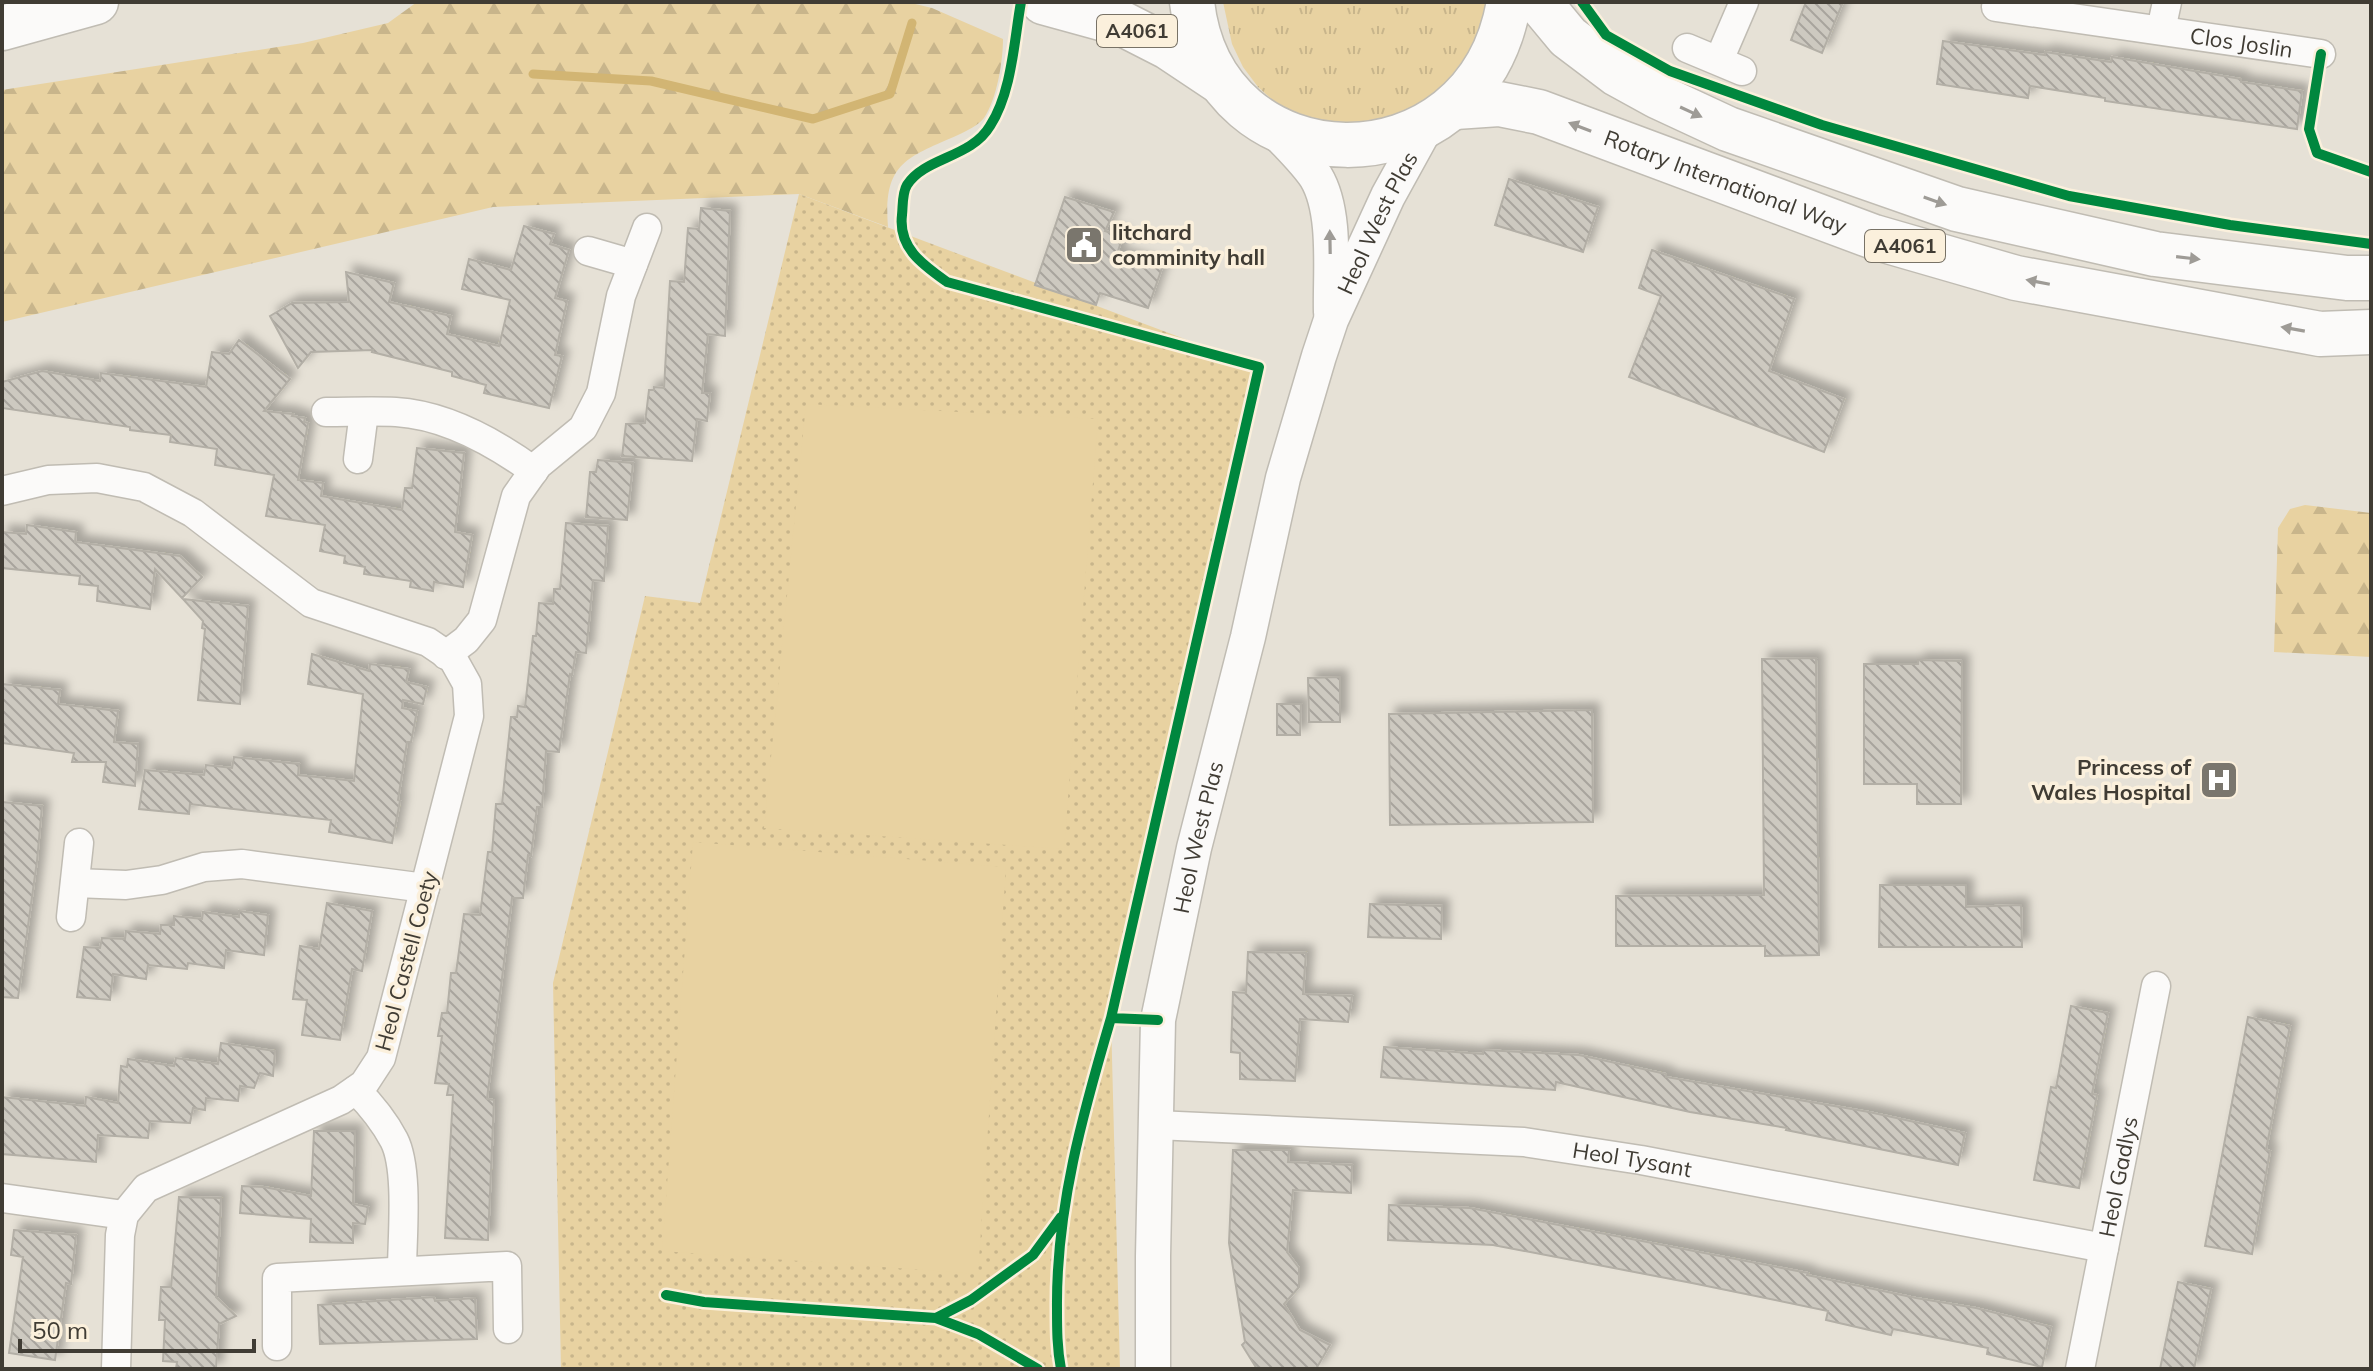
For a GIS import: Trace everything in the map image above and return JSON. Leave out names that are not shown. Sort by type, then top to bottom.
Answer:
[{"type":"main road","points":[[2,28],[96,2]]},
{"type":"main road","name":"A4061","points":[[1043,2],[1123,24],[1168,47],[1221,82]]},
{"type":"main road","points":[[1192,2],[1194,21],[1205,53],[1221,82],[1244,107],[1271,126],[1321,144],[1361,145],[1375,145],[1440,117],[1482,77],[1500,42],[1509,2]]},
{"type":"main road","name":"A4061","points":[[1539,2],[1568,37],[1617,74],[1657,96],[1728,129],[1957,209],[2155,254],[2347,278],[2371,278]]},
{"type":"main road","name":"Rotary International Way","points":[[1440,117],[1499,104],[1517,106],[1874,237],[2016,278],[2320,334],[2371,332]]},
{"type":"street","points":[[1687,48],[1730,65],[1744,2]]},
{"type":"street","name":"Clos Joslin","points":[[2161,30],[2167,2]]},
{"type":"street","name":"Clos Joslin","points":[[1996,7],[2321,54]]},
{"type":"street","name":"Heol West Plas","points":[[1153,1369],[1158,1020],[1181,906],[1248,637],[1283,478],[1331,320],[1402,168],[1440,117]]},
{"type":"street","name":"Heol West Plas","points":[[1271,126],[1316,178],[1323,196],[1330,226],[1331,320]]},
{"type":"street","points":[[446,655],[466,640],[482,620],[516,496],[534,471],[583,428],[601,393],[621,296],[647,228]]},
{"type":"street","points":[[588,251],[633,264]]},
{"type":"street","points":[[326,412],[399,412],[443,421],[503,448],[534,471]]},
{"type":"street","points":[[358,459],[364,412]]},
{"type":"street","name":"Heol Castell Coety","points":[[2,491],[48,480],[97,478],[144,487],[193,513],[311,603],[428,642],[453,659],[467,684],[469,716],[381,1058],[364,1084],[341,1100],[146,1188],[124,1215]]},
{"type":"street","points":[[71,917],[79,843]]},
{"type":"street","points":[[75,883],[126,885],[162,880],[204,867],[242,864],[425,888]]},
{"type":"street","name":"Heol Gadlys","points":[[2080,1369],[2156,986]]},
{"type":"street","points":[[356,1090],[376,1110],[396,1143],[402,1182],[402,1271]]},
{"type":"street","name":"Heol Tysant","points":[[1156,1125],[1524,1142],[1641,1160],[2104,1248]]},
{"type":"street","points":[[2,1198],[124,1215],[120,1235],[116,1369]]},
{"type":"street","points":[[277,1346],[277,1278],[507,1266],[508,1329]]},
{"type":"green space","points":[[417,2],[907,2],[932,8],[1003,39],[1002,58],[992,101],[982,121],[912,157],[894,176],[887,206],[888,227],[799,194],[493,207],[2,322],[2,90],[303,43],[388,23]]},
{"type":"green space","points":[[1223,2],[1494,2],[1492,23],[1420,116],[1322,126],[1277,104],[1258,87],[1243,67],[1232,44]]},
{"type":"green space","points":[[799,194],[1259,367],[1111,1018],[1120,1369],[561,1369],[553,983],[645,596],[700,603]]},
{"type":"green space","points":[[806,404],[1098,419],[1064,849],[764,828]]},
{"type":"green space","points":[[2305,505],[2371,513],[2371,657],[2274,652],[2278,528],[2290,509]]},
{"type":"green space","points":[[693,842],[1006,867],[978,1274],[662,1251]]},
{"type":"building","points":[[1806,2],[1843,2],[1822,53],[1791,40]]},
{"type":"building","points":[[1943,41],[2111,62],[2112,57],[2302,91],[2297,129],[2105,101],[2105,98],[2030,86],[2028,98],[1937,84]]},
{"type":"building","points":[[1509,179],[1598,207],[1583,252],[1495,225]]},
{"type":"building","name":"litchard comminity hall","points":[[1065,197],[1114,212],[1105,231],[1123,236],[1117,254],[1162,268],[1148,308],[1100,293],[1096,305],[1035,285]]},
{"type":"building","points":[[701,208],[730,211],[725,336],[708,334],[702,393],[710,393],[707,421],[697,419],[692,461],[622,456],[626,424],[645,423],[649,390],[664,388],[670,281],[684,282],[688,228],[699,229]]},
{"type":"building","points":[[524,226],[554,234],[550,244],[569,250],[555,298],[567,301],[555,355],[562,356],[549,408],[484,393],[486,385],[373,350],[311,352],[298,368],[270,316],[292,303],[349,302],[346,272],[394,283],[389,302],[451,316],[447,334],[499,346],[510,300],[462,289],[469,259],[511,270]]},
{"type":"building","points":[[1652,250],[1794,299],[1769,371],[1844,399],[1824,452],[1629,377],[1661,296],[1639,288]]},
{"type":"building","points":[[239,340],[290,379],[264,411],[305,418],[304,422],[308,423],[298,480],[323,483],[321,496],[402,510],[405,488],[412,488],[417,448],[464,453],[455,532],[472,535],[463,587],[434,582],[433,591],[410,587],[411,581],[364,574],[365,567],[344,563],[345,556],[320,551],[325,525],[266,516],[274,475],[215,465],[217,449],[170,442],[171,435],[130,430],[130,427],[2,408],[2,382],[42,371],[100,381],[101,373],[206,387],[212,352],[229,354]]},
{"type":"building","points":[[598,460],[633,463],[627,520],[586,517],[590,472],[596,472]]},
{"type":"building","points":[[566,523],[608,526],[604,581],[593,580],[586,653],[576,652],[570,674],[559,752],[546,751],[542,807],[537,807],[523,898],[512,898],[487,1099],[494,1100],[488,1240],[445,1238],[453,1095],[447,1095],[449,1084],[435,1083],[442,1036],[438,1036],[442,1013],[447,1013],[451,973],[456,973],[464,914],[480,915],[488,852],[492,852],[496,804],[502,804],[511,717],[517,717],[518,706],[525,707],[539,603],[553,604],[554,589],[560,589]]},
{"type":"building","points":[[27,525],[76,532],[75,542],[180,556],[202,577],[182,598],[155,569],[150,609],[97,601],[98,586],[79,584],[80,576],[2,568],[2,532],[26,534]]},
{"type":"building","points":[[183,599],[248,606],[240,704],[198,700],[205,629],[202,628],[203,621]]},
{"type":"building","points":[[312,654],[369,671],[370,664],[409,669],[406,682],[427,687],[423,704],[403,700],[402,708],[417,711],[411,742],[407,742],[392,843],[329,832],[331,820],[190,804],[189,814],[139,809],[145,770],[204,775],[206,765],[232,768],[234,757],[299,764],[298,775],[354,781],[363,694],[308,684]]},
{"type":"building","points":[[1816,658],[1819,955],[1765,956],[1765,946],[1616,946],[1616,896],[1764,895],[1762,659]]},
{"type":"building","points":[[1918,660],[1962,661],[1961,804],[1917,804],[1917,784],[1864,784],[1864,664],[1918,664]]},
{"type":"building","points":[[1340,677],[1340,722],[1309,722],[1308,678]]},
{"type":"building","points":[[2,684],[60,690],[58,704],[118,711],[114,742],[138,744],[135,786],[103,782],[106,762],[72,762],[74,753],[2,743]]},
{"type":"building","points":[[1277,704],[1301,704],[1300,735],[1277,735]]},
{"type":"building","points":[[1592,710],[1593,822],[1390,825],[1389,714]]},
{"type":"building","points":[[2,802],[42,806],[18,998],[2,997]]},
{"type":"building","points":[[1880,885],[1966,885],[1966,907],[2021,905],[2022,947],[1879,947]]},
{"type":"building","points":[[327,903],[372,911],[362,971],[352,969],[340,1040],[302,1035],[307,1000],[293,999],[300,946],[319,949]]},
{"type":"building","points":[[1370,904],[1442,906],[1441,939],[1368,937]]},
{"type":"building","points":[[239,911],[268,915],[264,955],[226,950],[224,968],[188,963],[187,969],[148,965],[146,979],[113,974],[110,1000],[77,997],[84,947],[100,948],[102,938],[125,939],[126,931],[160,934],[161,925],[174,925],[174,916],[202,919],[203,912],[239,917]]},
{"type":"building","points":[[1248,952],[1306,953],[1303,994],[1352,996],[1348,1022],[1300,1019],[1295,1081],[1240,1079],[1240,1053],[1231,1052],[1233,992],[1246,993]]},
{"type":"building","points":[[2071,1006],[2108,1013],[2092,1094],[2097,1095],[2079,1188],[2034,1180],[2051,1087],[2056,1088]]},
{"type":"building","points":[[2248,1017],[2290,1026],[2266,1150],[2270,1151],[2252,1254],[2205,1246]]},
{"type":"building","points":[[221,1043],[275,1051],[273,1076],[260,1073],[254,1088],[240,1086],[238,1101],[206,1098],[205,1110],[193,1108],[190,1123],[150,1121],[148,1138],[98,1135],[96,1162],[2,1154],[2,1097],[85,1106],[86,1097],[118,1103],[121,1066],[127,1067],[128,1059],[174,1066],[176,1058],[218,1064]]},
{"type":"building","points":[[1384,1047],[1483,1054],[1483,1050],[1579,1055],[1666,1074],[1666,1077],[1869,1112],[1965,1133],[1958,1165],[1556,1082],[1555,1090],[1381,1077]]},
{"type":"building","points":[[314,1131],[355,1131],[353,1204],[368,1207],[365,1224],[353,1223],[353,1243],[310,1242],[311,1219],[240,1213],[242,1186],[311,1196]]},
{"type":"building","points":[[1233,1150],[1289,1150],[1288,1162],[1352,1165],[1351,1193],[1293,1190],[1287,1252],[1299,1268],[1299,1287],[1284,1304],[1300,1330],[1330,1345],[1316,1369],[1257,1369],[1242,1345],[1245,1342],[1229,1243]]},
{"type":"building","points":[[179,1197],[221,1198],[216,1297],[236,1316],[219,1324],[216,1369],[176,1369],[177,1362],[163,1361],[165,1320],[159,1320],[161,1287],[171,1287]]},
{"type":"building","points":[[1389,1205],[1470,1208],[1808,1273],[2051,1327],[2042,1367],[1987,1354],[1988,1348],[1893,1329],[1891,1335],[1826,1320],[1828,1311],[1692,1283],[1493,1245],[1388,1240]]},
{"type":"building","points":[[14,1230],[76,1235],[71,1284],[66,1283],[55,1360],[9,1353],[23,1257],[11,1255]]},
{"type":"building","points":[[2178,1282],[2211,1289],[2194,1369],[2160,1369]]},
{"type":"building","points":[[434,1297],[435,1301],[475,1298],[477,1339],[320,1344],[318,1305]]},
{"type":"waterway","points":[[533,74],[651,81],[813,119],[890,94],[912,23]]},
{"type":"cycle path","points":[[1021,2],[1008,82],[990,126],[972,145],[925,168],[905,188],[902,227],[908,246],[921,262],[947,282],[1259,367],[1111,1018],[1158,1020]]},
{"type":"cycle path","points":[[1582,2],[1606,35],[1670,71],[1822,125],[2069,196],[2230,225],[2371,244]]},
{"type":"cycle path","points":[[2321,54],[2309,129],[2317,153],[2371,172]]},
{"type":"cycle path","points":[[1061,1369],[1057,1331],[1058,1271],[1066,1197],[1081,1125],[1111,1018]]},
{"type":"cycle path","points":[[936,1318],[971,1300],[1033,1255],[1061,1217]]},
{"type":"cycle path","points":[[666,1295],[704,1302],[936,1318],[978,1334],[1038,1369]]},
{"type":"place","name":"litchard comminity hall","points":[[1084,245]]},
{"type":"place","name":"Princess of Wales Hospital","points":[[2219,780]]}]
